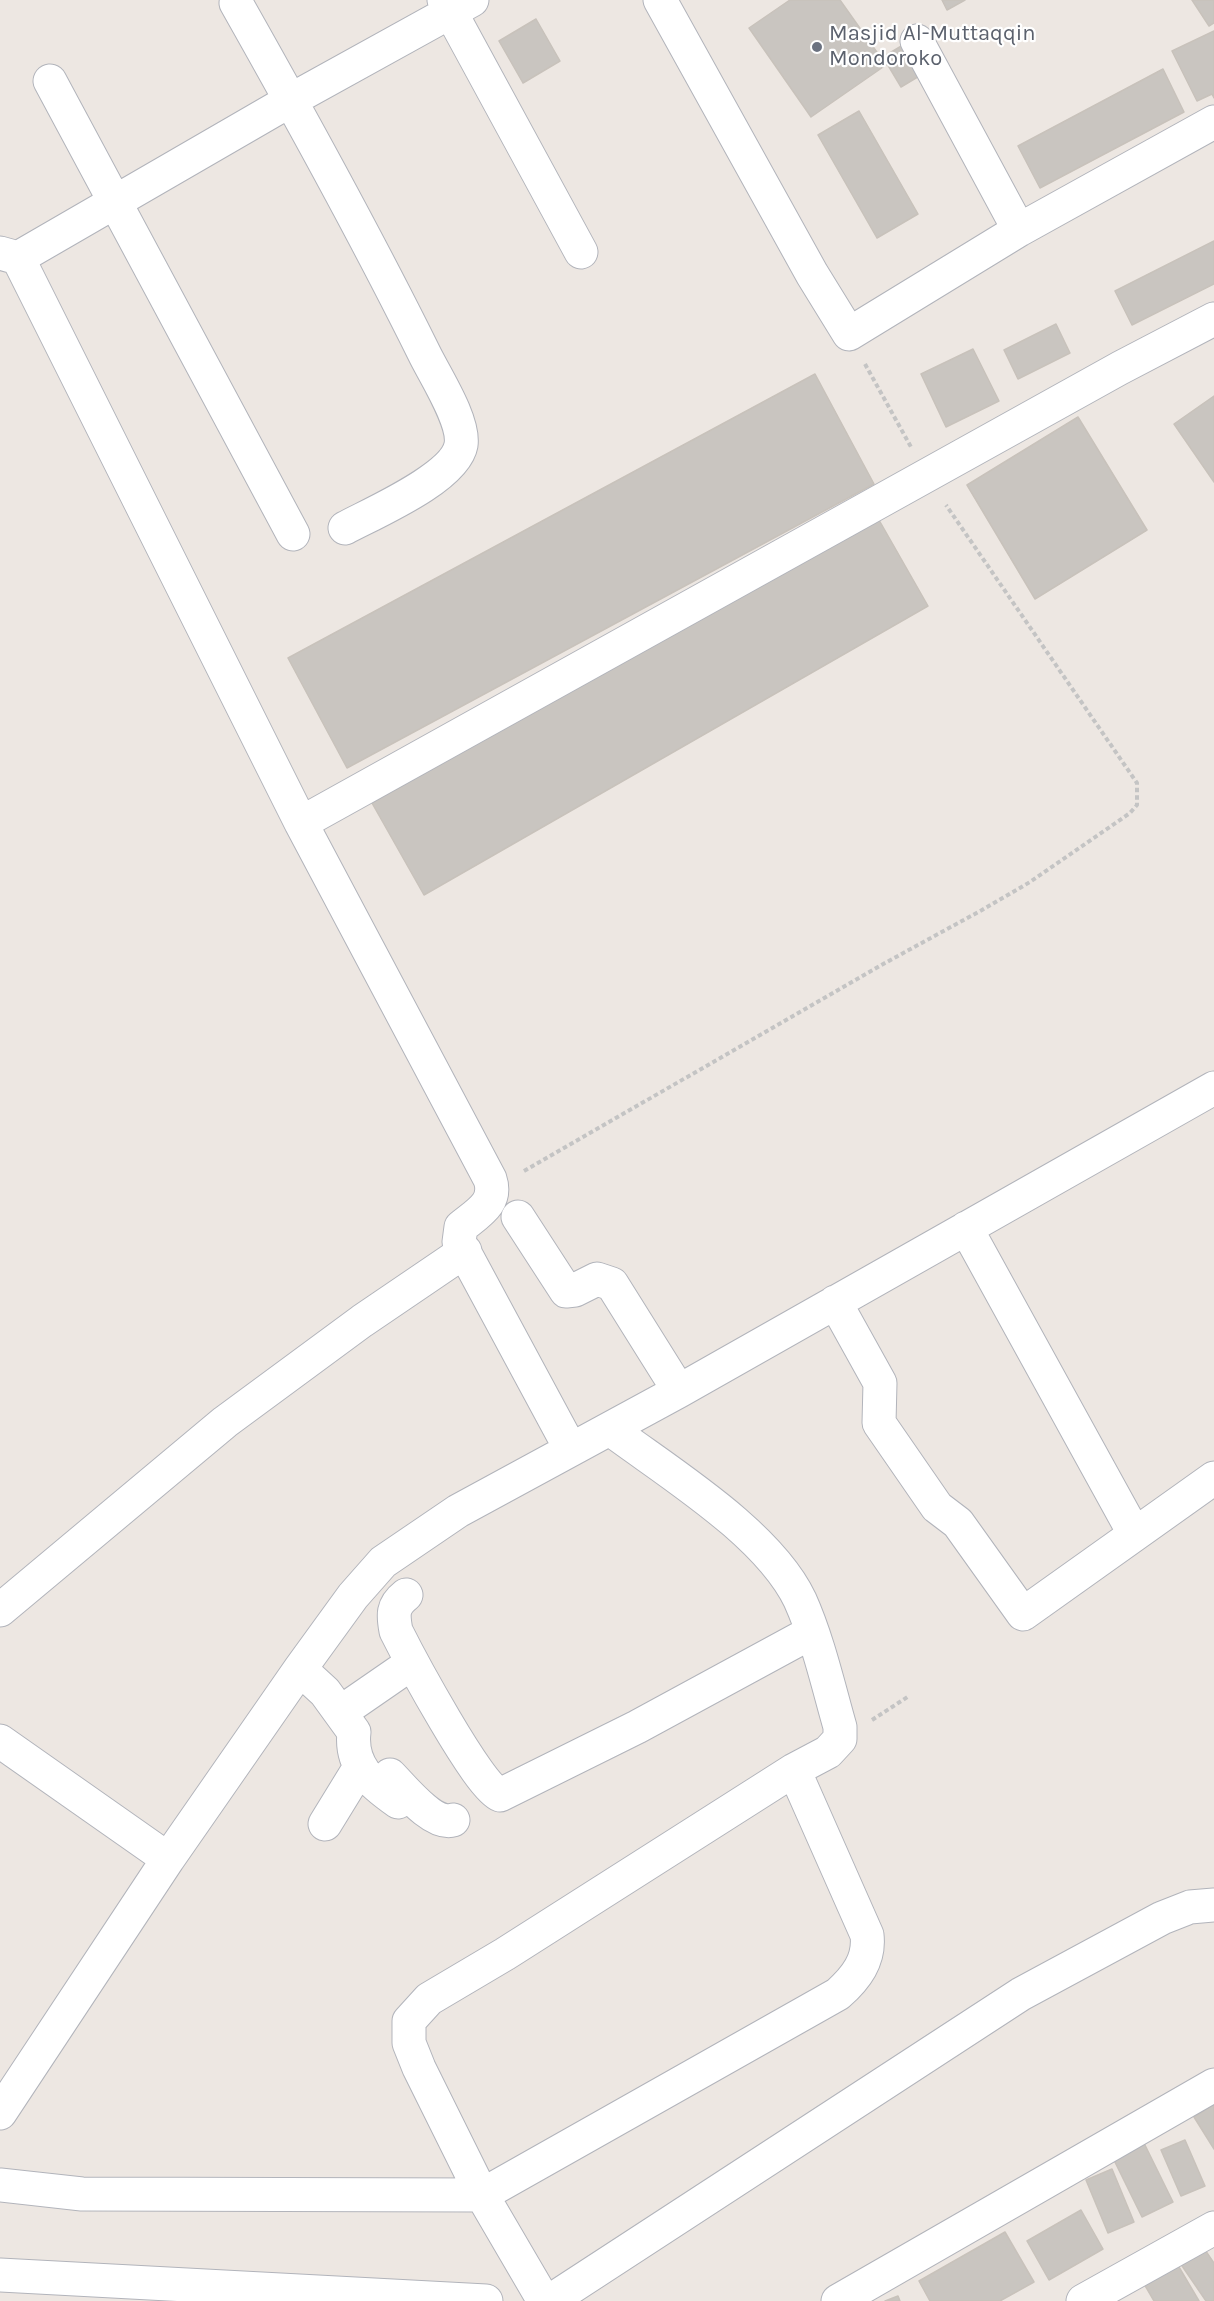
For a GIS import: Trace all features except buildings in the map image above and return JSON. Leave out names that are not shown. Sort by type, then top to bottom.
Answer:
[{"type":"street","points":[[660,0],[812,274],[849,334],[1019,230],[1214,122]]},
{"type":"street","points":[[236,3],[291,100],[406,317],[449,404],[460,433],[461,444],[456,456],[445,469],[394,502],[345,528]]},
{"type":"street","points":[[570,1448],[459,1242],[459,1232],[489,1204],[493,1189],[9,255],[114,201],[456,4],[581,252]]},
{"type":"street","points":[[917,41],[1019,230]]},
{"type":"street","points":[[50,81],[293,534]]},
{"type":"street","points":[[302,823],[1120,368],[1214,319]]},
{"type":"street","points":[[0,2113],[168,1859],[300,1669],[352,1596],[383,1562],[431,1528],[570,1448],[679,1391],[1214,1088]]},
{"type":"street","points":[[518,1217],[566,1291],[575,1290],[597,1279],[612,1284],[679,1391]]},
{"type":"street","points":[[966,1228],[1134,1533]]},
{"type":"street","points":[[0,1610],[225,1422],[362,1321],[465,1251]]},
{"type":"street","points":[[835,1302],[880,1383],[879,1423],[937,1508],[957,1523],[1023,1614],[1214,1478]]},
{"type":"street","points":[[544,2301],[482,2195],[411,2049],[407,2026],[413,2013],[429,1998],[505,1954],[794,1770],[828,1752],[840,1739],[840,1727],[812,1632],[799,1599],[780,1570],[725,1515],[610,1429]]},
{"type":"street","points":[[406,1594],[396,1602],[393,1618],[396,1631],[412,1663],[462,1747],[491,1790],[500,1795],[637,1727],[812,1632]]},
{"type":"street","points":[[348,1722],[412,1663]]},
{"type":"street","points":[[300,1669],[348,1722],[376,1761],[412,1798],[440,1821],[453,1820]]},
{"type":"street","points":[[348,1722],[352,1750],[360,1767],[381,1790],[398,1802]]},
{"type":"street","points":[[0,1741],[168,1859]]},
{"type":"street","points":[[325,1824],[360,1767]]},
{"type":"street","points":[[0,2185],[82,2194],[482,2195],[828,2000],[849,1984],[863,1964],[867,1935],[794,1770]]},
{"type":"street","points":[[550,2301],[1022,1994],[1162,1918],[1190,1907],[1214,1905]]},
{"type":"street","points":[[838,2301],[1214,2085]]},
{"type":"street","points":[[1083,2301],[1214,2228]]},
{"type":"street","points":[[0,2274],[486,2301]]},
{"type":"path","points":[[493,1189],[1010,893],[1130,813],[1137,805],[1137,783],[926,476],[849,334]]},
{"type":"place","name":"Masjid Al-Muttaqqin Mondoroko","points":[[817,47]]}]
